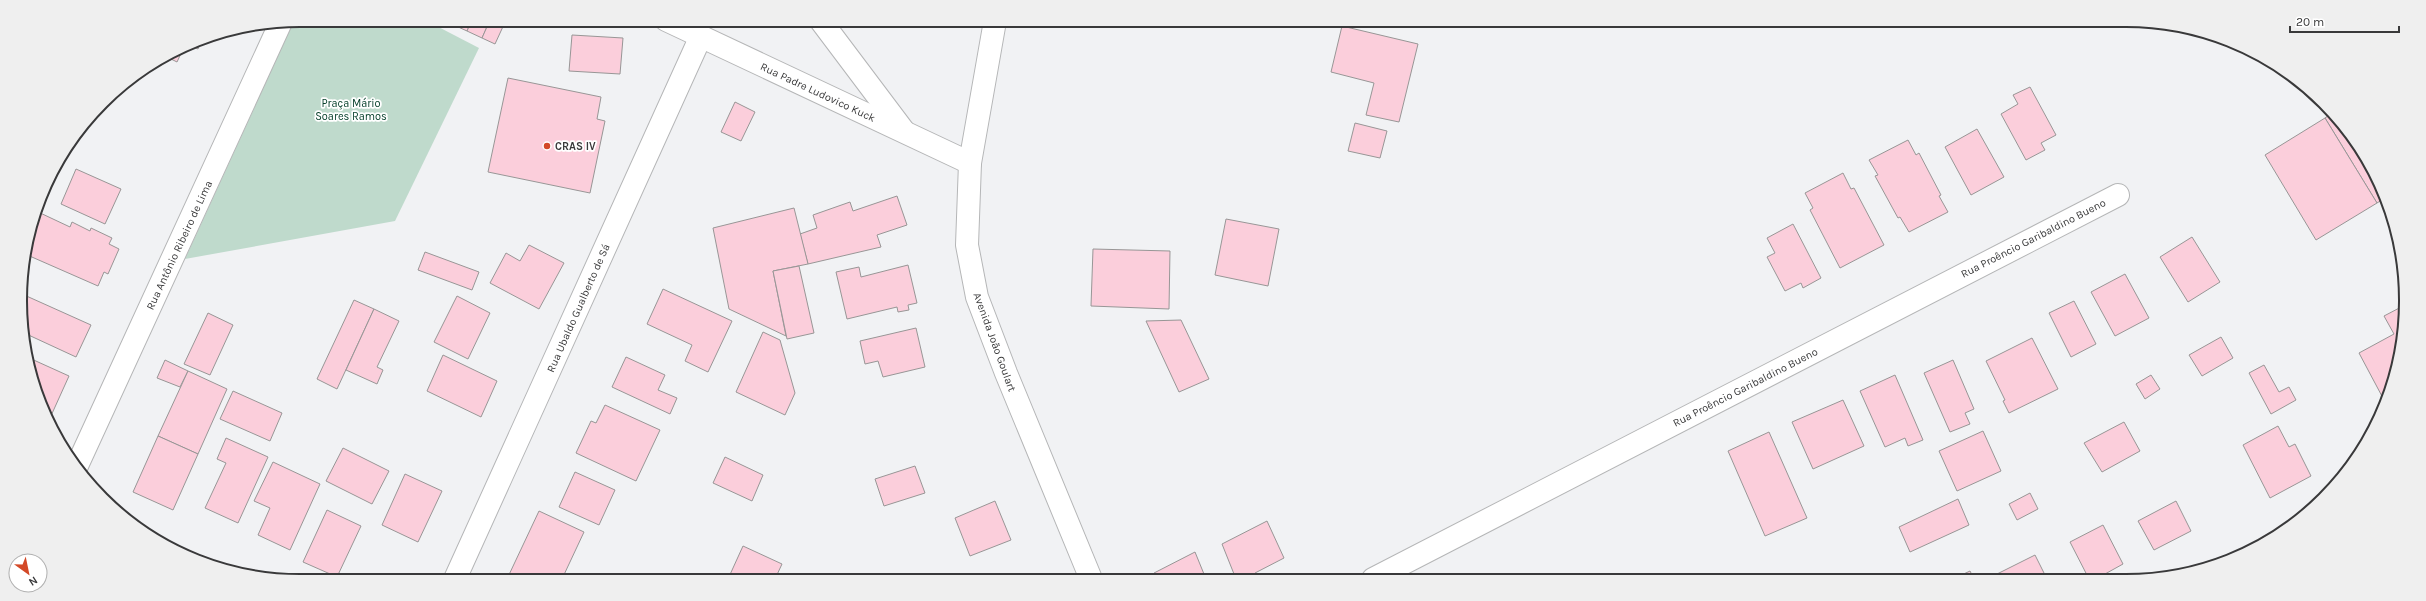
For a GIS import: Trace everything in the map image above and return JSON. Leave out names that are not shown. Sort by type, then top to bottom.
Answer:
[{"type":"street","name":"Rua Padre Ludovico Kuck","points":[[681,27],[970,163]]},
{"type":"street","points":[[825,27],[905,132]]},
{"type":"street","name":"Avenida João Goulart","points":[[994,27],[970,163],[967,245],[977,297],[1006,373],[1089,574]]},
{"type":"street","name":"Rua Antônio Ribeiro de Lima","points":[[79,461],[278,28]]},
{"type":"street","name":"Rua Ubaldo Gualberto de Sá","points":[[457,574],[700,36]]},
{"type":"street","name":"Rua Proêncio Garibaldino Bueno","points":[[1383,574],[2118,194]]},
{"type":"green space","name":"Praça Mário Soares Ramos","points":[[438,27],[479,48],[395,221],[185,259],[291,28]]},
{"type":"building","points":[[458,27],[469,27],[467,31]]},
{"type":"building","points":[[469,27],[487,27],[482,38],[467,31]]},
{"type":"building","points":[[487,27],[503,27],[495,44],[482,38]]},
{"type":"building","points":[[1342,27],[1418,44],[1399,122],[1366,115],[1374,83],[1331,72]]},
{"type":"building","points":[[572,35],[623,38],[620,74],[569,71]]},
{"type":"building","points":[[180,55],[177,62],[172,60]]},
{"type":"building","name":"CRAS IV","points":[[508,78],[601,97],[597,119],[605,121],[590,193],[488,172]]},
{"type":"building","points":[[2030,87],[2056,135],[2041,143],[2045,150],[2026,160],[2001,114],[2018,104],[2013,95]]},
{"type":"building","points":[[735,102],[755,112],[741,141],[721,132]]},
{"type":"building","points":[[2328,116],[2331,120],[2353,149],[2371,180],[2380,201],[2377,203],[2325,118]]},
{"type":"building","points":[[2325,118],[2377,203],[2316,240],[2265,155]]},
{"type":"building","points":[[1355,123],[1387,131],[1380,158],[1348,151]]},
{"type":"building","points":[[1977,129],[2004,177],[1971,195],[1945,147]]},
{"type":"building","points":[[1908,140],[1916,155],[1919,153],[1941,195],[1939,196],[1948,212],[1909,232],[1900,217],[1898,218],[1875,176],[1878,175],[1869,160]]},
{"type":"building","points":[[76,169],[121,189],[105,224],[61,204]]},
{"type":"building","points":[[1843,173],[1851,189],[1854,188],[1884,245],[1840,268],[1810,210],[1813,208],[1805,193]]},
{"type":"building","points":[[897,196],[907,225],[877,235],[881,247],[808,264],[800,234],[817,228],[813,215],[850,202],[853,211]]},
{"type":"building","points":[[794,208],[808,264],[773,271],[786,336],[729,309],[713,228]]},
{"type":"building","points":[[42,214],[70,227],[72,222],[90,231],[91,228],[112,238],[109,244],[119,249],[108,274],[104,272],[98,286],[30,256],[36,230]]},
{"type":"building","points":[[1226,219],[1279,229],[1268,286],[1215,275]]},
{"type":"building","points":[[1793,224],[1821,278],[1803,288],[1801,283],[1785,291],[1767,257],[1775,253],[1767,238]]},
{"type":"building","points":[[2192,237],[2220,282],[2188,302],[2160,257]]},
{"type":"building","points":[[529,245],[564,263],[539,309],[490,283],[506,253],[520,261]]},
{"type":"building","points":[[1093,249],[1170,251],[1169,309],[1091,306]]},
{"type":"building","points":[[425,252],[479,272],[472,290],[418,270]]},
{"type":"building","points":[[908,265],[917,303],[908,305],[909,310],[898,312],[897,307],[847,319],[836,272],[859,267],[861,277]]},
{"type":"building","points":[[799,266],[814,333],[787,339],[773,271]]},
{"type":"building","points":[[2125,274],[2149,318],[2115,336],[2091,292]]},
{"type":"building","points":[[663,289],[732,321],[708,372],[685,361],[692,345],[647,324]]},
{"type":"building","points":[[27,296],[91,325],[76,357],[29,335]]},
{"type":"building","points":[[457,296],[490,313],[468,359],[434,342]]},
{"type":"building","points":[[354,300],[374,309],[337,389],[317,379]]},
{"type":"building","points":[[2074,301],[2096,344],[2071,357],[2049,313]]},
{"type":"building","points":[[2399,308],[2397,336],[2394,354],[2381,395],[2359,353],[2394,334],[2384,316]]},
{"type":"building","points":[[374,309],[399,321],[377,367],[383,370],[377,384],[346,370]]},
{"type":"building","points":[[208,313],[233,325],[210,375],[184,364]]},
{"type":"building","points":[[1181,320],[1209,379],[1179,392],[1146,321]]},
{"type":"building","points":[[916,328],[925,367],[883,377],[878,361],[865,364],[860,341]]},
{"type":"building","points":[[763,332],[780,340],[795,393],[785,415],[736,392]]},
{"type":"building","points":[[2221,337],[2233,358],[2202,376],[2189,355]]},
{"type":"building","points":[[2032,338],[2058,389],[2009,413],[2003,401],[2005,400],[1986,361]]},
{"type":"building","points":[[443,355],[497,381],[481,417],[427,391]]},
{"type":"building","points":[[626,357],[665,375],[658,390],[677,398],[670,414],[612,387]]},
{"type":"building","points":[[33,360],[69,376],[52,414]]},
{"type":"building","points":[[165,360],[188,371],[180,387],[157,378]]},
{"type":"building","points":[[1953,360],[1974,409],[1965,413],[1970,424],[1950,432],[1924,373]]},
{"type":"building","points":[[2264,365],[2279,392],[2289,387],[2296,400],[2271,414],[2249,373]]},
{"type":"building","points":[[188,371],[227,389],[198,454],[158,436]]},
{"type":"building","points":[[1895,375],[1923,440],[1908,446],[1905,438],[1885,447],[1860,391]]},
{"type":"building","points":[[2151,375],[2160,389],[2145,399],[2136,384]]},
{"type":"building","points":[[233,391],[282,413],[270,441],[220,419]]},
{"type":"building","points":[[1843,400],[1864,446],[1813,469],[1792,422]]},
{"type":"building","points":[[605,405],[660,430],[636,481],[576,453],[591,421],[596,423]]},
{"type":"building","points":[[2124,422],[2140,451],[2102,472],[2084,443]]},
{"type":"building","points":[[2278,426],[2289,447],[2295,444],[2311,476],[2270,498],[2243,445]]},
{"type":"building","points":[[1983,431],[2001,471],[1957,491],[1939,451]]},
{"type":"building","points":[[1769,432],[1807,518],[1765,536],[1728,451]]},
{"type":"building","points":[[158,436],[198,454],[173,510],[133,492]]},
{"type":"building","points":[[226,438],[268,457],[238,523],[205,508],[226,463],[217,459]]},
{"type":"building","points":[[343,448],[389,471],[372,504],[326,481]]},
{"type":"building","points":[[725,457],[763,475],[752,501],[713,483]]},
{"type":"building","points":[[273,462],[320,484],[290,550],[258,535],[270,508],[254,501]]},
{"type":"building","points":[[915,466],[925,493],[884,506],[875,479]]},
{"type":"building","points":[[575,472],[615,490],[599,525],[559,507]]},
{"type":"building","points":[[405,474],[442,491],[418,542],[382,525]]},
{"type":"building","points":[[2030,493],[2038,509],[2017,520],[2009,504]]},
{"type":"building","points":[[1958,499],[1969,525],[1910,552],[1899,527]]},
{"type":"building","points":[[995,501],[1011,540],[970,556],[955,518]]},
{"type":"building","points":[[2176,501],[2191,531],[2154,550],[2138,521]]},
{"type":"building","points":[[327,510],[361,526],[338,574],[330,574],[303,562]]},
{"type":"building","points":[[539,511],[584,532],[564,574],[509,574]]},
{"type":"building","points":[[1267,521],[1284,558],[1255,574],[1234,574],[1222,544]]},
{"type":"building","points":[[2103,525],[2123,564],[2105,574],[2086,574],[2070,542]]},
{"type":"building","points":[[743,546],[782,564],[777,574],[730,574]]},
{"type":"building","points":[[1195,552],[1204,574],[1154,574]]},
{"type":"building","points":[[2035,555],[2044,574],[1997,574]]},
{"type":"building","points":[[1970,571],[1972,574],[1964,574]]},
{"type":"place","name":"CRAS IV","points":[[547,146]]}]
